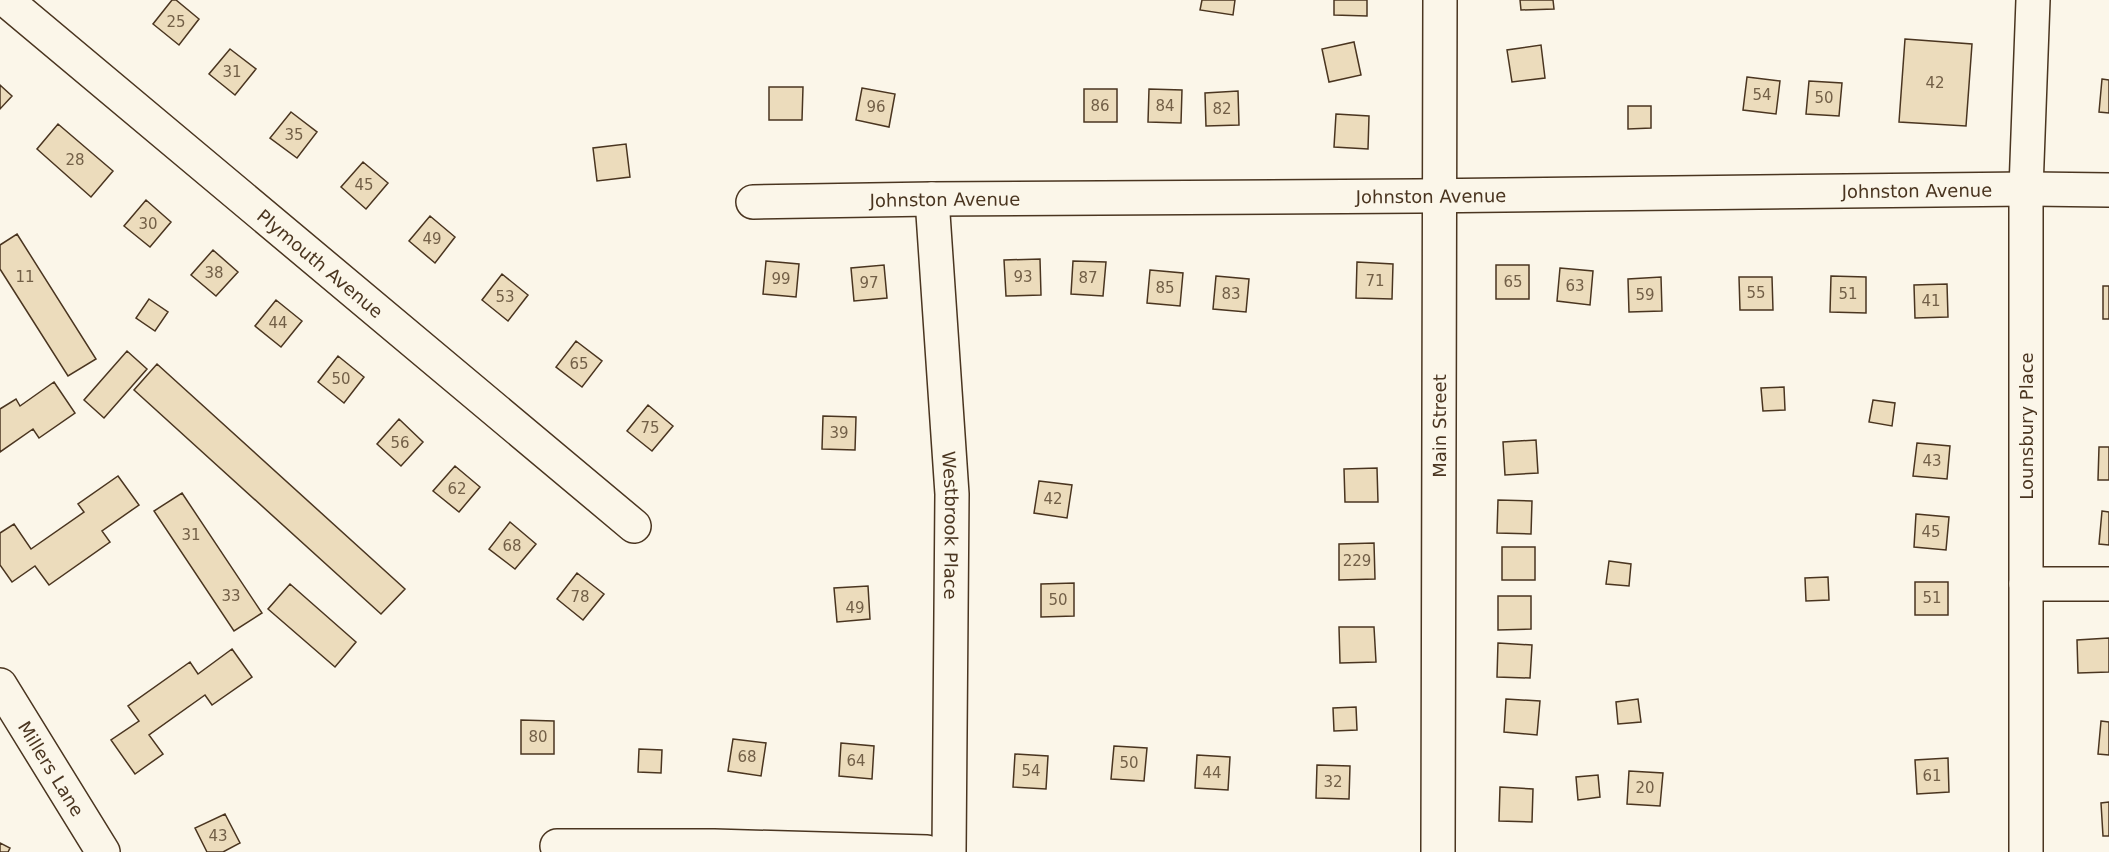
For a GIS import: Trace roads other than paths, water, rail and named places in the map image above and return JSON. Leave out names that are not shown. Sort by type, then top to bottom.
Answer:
[{"type":"street","name":"Plymouth Avenue","points":[[6,0],[634,526]]},
{"type":"street","name":"Main Street","points":[[1438,852],[1440,0]]},
{"type":"street","name":"Lounsbury Place","points":[[2026,852],[2026,189],[2033,0]]},
{"type":"street","name":"Johnston Avenue","points":[[753,202],[2109,190]]},
{"type":"street","name":"Westbrook Place","points":[[932,199],[952,494],[949,852]]},
{"type":"street","points":[[2026,584],[2109,584]]},
{"type":"street","name":"Millers Lane","points":[[0,685],[103,852]]},
{"type":"street","points":[[557,846],[714,846],[927,852]]}]
